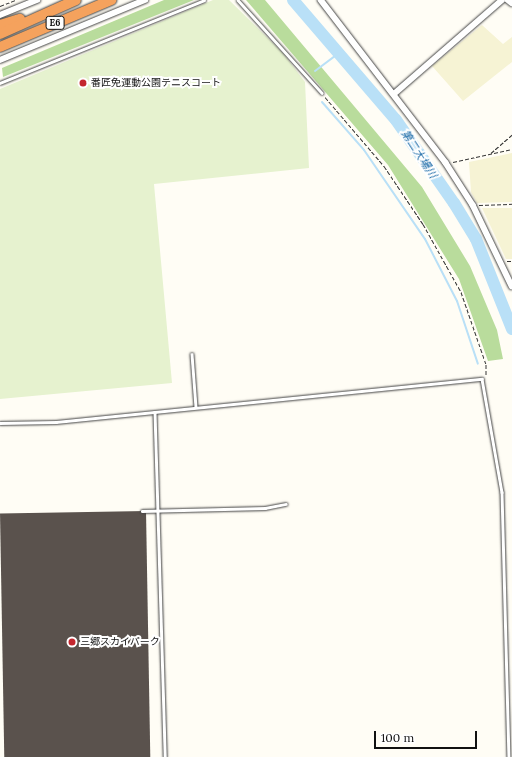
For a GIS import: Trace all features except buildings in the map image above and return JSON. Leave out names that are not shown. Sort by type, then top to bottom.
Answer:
[{"type":"highway","name":"E6","points":[[0,34],[76,0]]},
{"type":"highway","name":"E6","points":[[0,47],[111,0]]},
{"type":"highway","points":[[0,25],[56,8]]},
{"type":"street","points":[[0,15],[37,0]]},
{"type":"street","points":[[0,60],[145,0]]},
{"type":"street","points":[[321,0],[446,163],[473,205],[512,286]]},
{"type":"street","points":[[394,94],[502,0]]},
{"type":"street","points":[[508,0],[512,3]]},
{"type":"lane","points":[[0,83],[204,0]]},
{"type":"lane","points":[[238,0],[322,93]]},
{"type":"lane","points":[[192,354],[196,407]]},
{"type":"lane","points":[[0,423],[155,412],[482,378],[502,492],[510,757]]},
{"type":"lane","points":[[155,412],[165,757]]},
{"type":"lane","points":[[134,512],[265,508],[286,504]]},
{"type":"path","points":[[0,6],[16,0]]},
{"type":"path","points":[[322,93],[384,166],[426,230],[466,306],[487,368],[486,378]]},
{"type":"path","points":[[491,154],[512,136]]},
{"type":"path","points":[[446,163],[512,150]]},
{"type":"path","points":[[473,205],[512,204]]},
{"type":"shaded area","points":[[482,25],[503,44],[512,37],[512,62],[463,101],[432,66]]},
{"type":"shaded area","points":[[512,153],[512,202],[477,203],[471,192],[469,162]]},
{"type":"shaded area","points":[[482,208],[512,208],[512,259],[506,259]]},
{"type":"green space","points":[[164,0],[194,0],[3,77],[2,68]]},
{"type":"green space","points":[[213,0],[229,0],[283,53],[305,82],[309,168],[154,184],[172,383],[0,399],[0,89]]},
{"type":"green space","points":[[246,0],[265,0],[422,187],[470,266],[497,330],[503,359],[488,361],[459,279],[388,165]]},
{"type":"waterway","name":"第二大場川","points":[[293,0],[396,120],[454,203],[476,239],[512,329]]},
{"type":"waterway","points":[[315,71],[340,52]]},
{"type":"waterway","points":[[322,102],[364,150],[425,239],[457,301],[478,364]]},
{"type":"place","name":"番匠免運動公園テニスコート","points":[[83,83]]},
{"type":"place","name":"三郷スカイパーク","points":[[72,642]]}]
